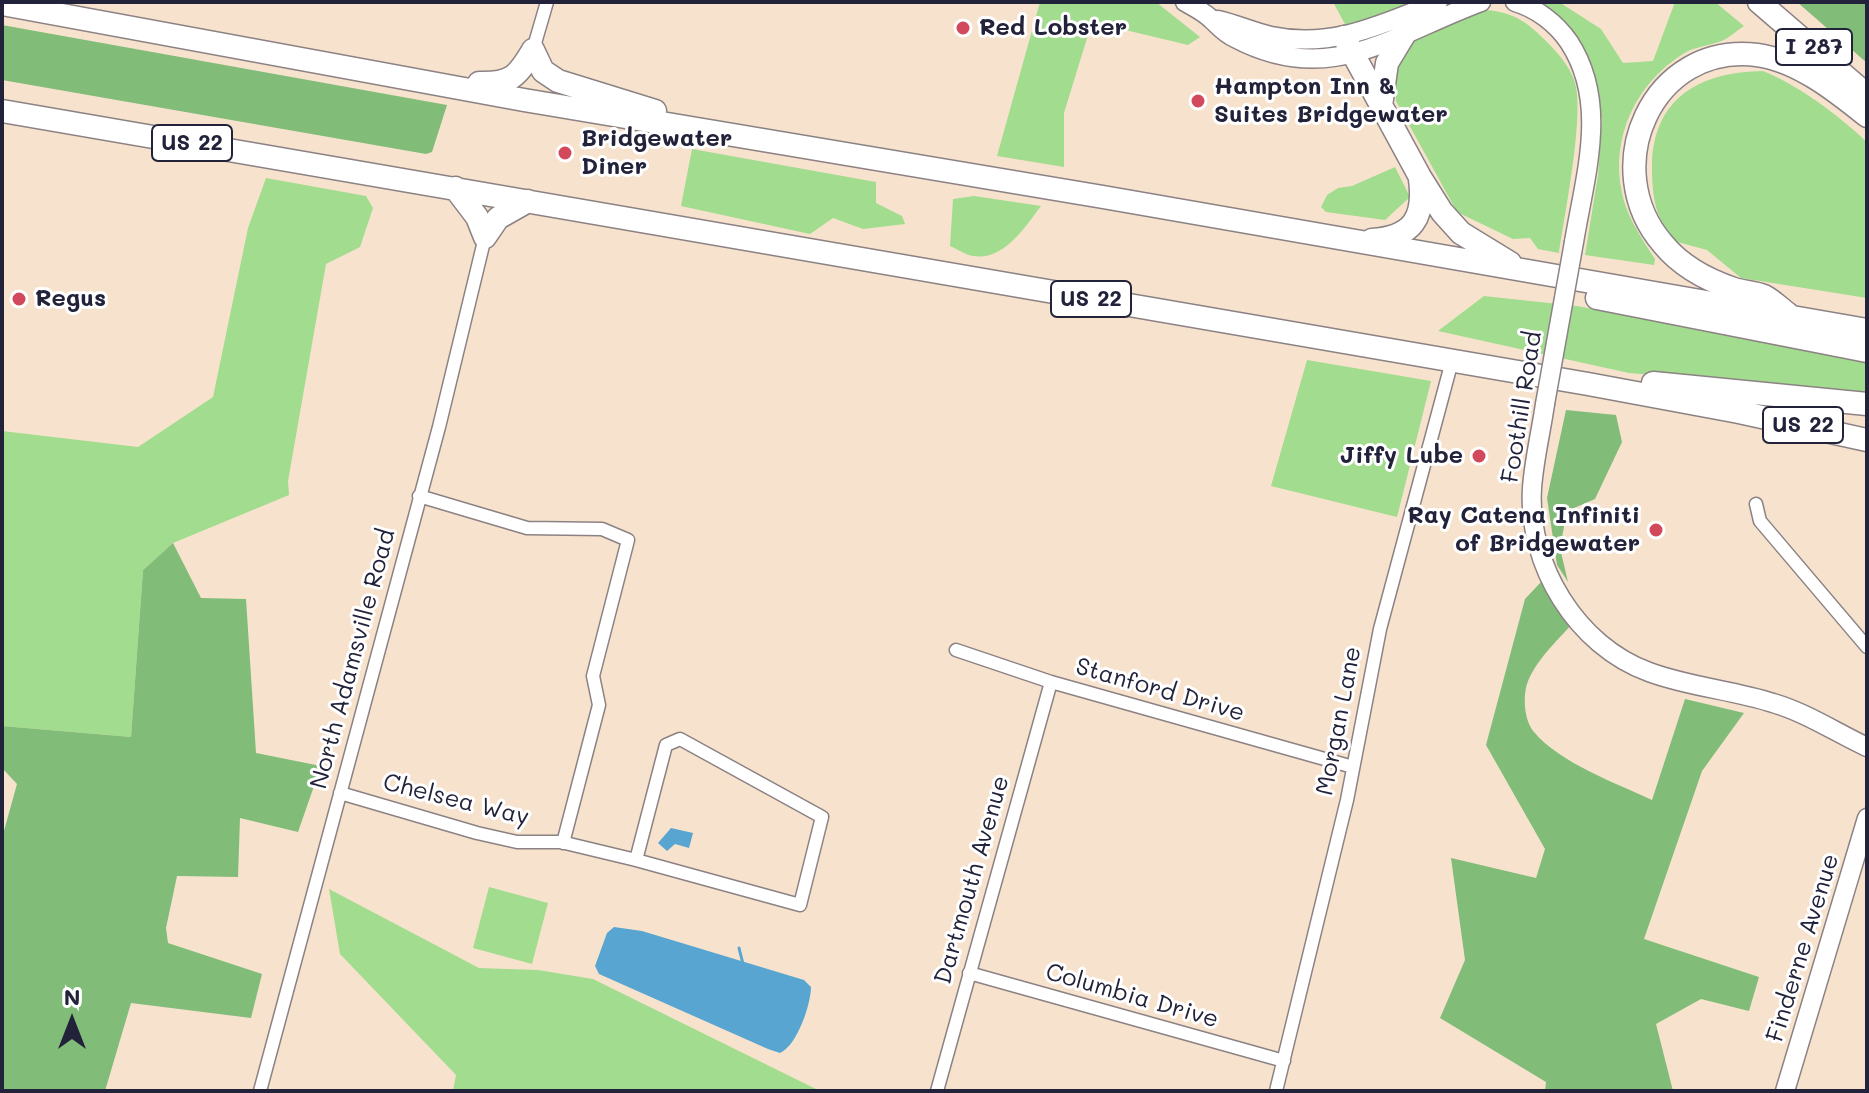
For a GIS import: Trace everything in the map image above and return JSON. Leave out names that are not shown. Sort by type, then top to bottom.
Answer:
[{"type":"highway","name":"I 287","points":[[1759,2],[1867,95]]},
{"type":"highway","points":[[2,4],[717,134],[1867,330]]},
{"type":"highway","points":[[1381,106],[1387,63],[1404,35]]},
{"type":"highway","points":[[1349,46],[1442,212],[1461,233],[1522,271]]},
{"type":"highway","points":[[416,80],[499,84],[521,71],[533,50]]},
{"type":"highway","points":[[533,50],[543,71],[558,81],[717,134]]},
{"type":"highway","points":[[1792,317],[1763,295],[1735,289],[1694,271],[1661,242],[1642,209],[1634,181],[1636,143],[1644,119],[1655,99],[1679,75],[1713,57],[1740,54],[1781,61],[1817,80],[1867,116]]},
{"type":"highway","name":"US 22","points":[[2,111],[1588,384],[1867,440]]},
{"type":"highway","points":[[1352,242],[1395,236],[1412,225],[1422,209],[1420,177]]},
{"type":"highway","points":[[455,188],[477,217],[485,237],[504,213],[528,201]]},
{"type":"highway","points":[[1416,252],[1434,268],[1867,351]]},
{"type":"highway","points":[[1588,384],[1638,382],[1867,404]]},
{"type":"street","points":[[533,50],[547,2]]},
{"type":"street","points":[[1185,2],[1212,19],[1219,30],[1238,40],[1276,53],[1325,58],[1438,2]]},
{"type":"street","points":[[1349,46],[1404,35],[1481,2]]},
{"type":"street","name":"Foothill Road","points":[[1515,2],[1534,9],[1564,34],[1583,69],[1589,87],[1593,120],[1532,489],[1533,513],[1545,567],[1573,616],[1609,650],[1646,671],[1772,702],[1821,722],[1867,747]]},
{"type":"street","name":"North Adamsville Road","points":[[260,1091],[453,373],[485,237]]},
{"type":"street","name":"Morgan Lane","points":[[1276,1091],[1353,767],[1380,629],[1452,361]]},
{"type":"street","points":[[419,496],[527,528],[602,529],[628,540],[593,676],[599,705],[563,843]]},
{"type":"street","points":[[1756,504],[1760,521],[1867,647]]},
{"type":"street","name":"Stanford Drive","points":[[956,650],[1051,682],[1353,767]]},
{"type":"street","name":"Dartmouth Avenue","points":[[937,1091],[1051,682]]},
{"type":"street","name":"Chelsea Way","points":[[340,793],[477,833],[517,842],[563,843],[800,905],[822,817],[680,739],[666,745],[636,860]]},
{"type":"street","name":"Finderne Avenue","points":[[1785,1091],[1867,818]]},
{"type":"street","name":"Columbia Drive","points":[[969,973],[1284,1061]]},
{"type":"green space","points":[[1040,2],[1156,2],[1200,37],[1188,45],[1092,22],[1064,113],[1064,167],[997,156]]},
{"type":"green space","points":[[1333,2],[1421,2],[1346,26]]},
{"type":"green space","points":[[1539,2],[1559,2],[1601,29],[1623,63],[1653,61],[1675,2],[1715,2],[1744,26],[1724,40],[1688,51],[1666,66],[1640,96],[1630,114],[1620,152],[1622,193],[1631,219],[1655,259],[1654,265],[1585,255],[1598,175],[1602,120],[1585,50],[1560,19]]},
{"type":"green space","points":[[1797,2],[1867,2],[1867,63]]},
{"type":"green space","points":[[1474,9],[1505,13],[1529,25],[1558,54],[1574,80],[1577,95],[1576,138],[1559,253],[1538,249],[1530,238],[1513,239],[1457,212],[1396,101],[1395,78],[1401,55],[1414,37]]},
{"type":"green space","points":[[2,25],[447,105],[432,152],[426,154],[2,80]]},
{"type":"green space","points":[[1763,71],[1818,102],[1867,142],[1867,298],[1741,278],[1707,250],[1674,241],[1658,214],[1652,166],[1661,122],[1671,106],[1701,83],[1740,73]]},
{"type":"green space","points":[[692,149],[876,182],[876,203],[902,216],[905,224],[863,229],[833,218],[810,234],[681,206]]},
{"type":"green space","points":[[1395,167],[1410,197],[1385,220],[1326,212],[1321,207],[1327,195],[1338,188],[1352,186]]},
{"type":"green space","points":[[266,178],[366,196],[373,208],[360,247],[326,264],[288,481],[289,495],[173,543],[143,570],[131,737],[2,726],[2,431],[138,447],[213,397],[248,228]]},
{"type":"green space","points":[[974,196],[1041,206],[1004,248],[984,256],[973,256],[950,246],[953,199]]},
{"type":"green space","points":[[1484,296],[1577,306],[1867,361],[1867,393],[1629,373],[1438,331]]},
{"type":"green space","points":[[1307,360],[1431,381],[1397,517],[1271,486]]},
{"type":"green space","points":[[1566,410],[1616,415],[1622,442],[1595,499],[1567,511],[1560,548],[1568,582],[1557,565],[1547,498]]},
{"type":"green space","points":[[173,543],[201,598],[246,599],[256,753],[321,766],[298,832],[240,818],[238,877],[177,876],[166,928],[168,943],[262,974],[251,1018],[131,1003],[105,1091],[2,1091],[2,838],[17,784],[2,768],[2,726],[131,737],[143,570]]},
{"type":"green space","points":[[1541,582],[1572,624],[1535,667],[1526,689],[1525,708],[1534,732],[1558,753],[1652,800],[1685,699],[1744,713],[1702,771],[1644,939],[1759,977],[1749,1011],[1701,999],[1656,1024],[1673,1091],[1545,1091],[1546,1082],[1440,1018],[1465,960],[1451,858],[1536,878],[1545,849],[1486,745],[1525,599]]},
{"type":"green space","points":[[489,887],[548,903],[532,964],[473,948]]},
{"type":"green space","points":[[329,889],[479,968],[538,970],[593,979],[820,1091],[453,1091],[456,1075],[340,954]]},
{"type":"water","points":[[671,828],[693,833],[689,848],[675,844],[667,851],[658,843]]},
{"type":"water","points":[[614,927],[642,931],[804,980],[811,987],[810,994],[806,1014],[792,1042],[780,1053],[768,1049],[599,974],[595,966],[607,933]]},
{"type":"waterway","points":[[739,948],[743,964]]},
{"type":"place","name":"Red Lobster","points":[[963,28]]},
{"type":"place","name":"Hampton Inn & Suites Bridgewater","points":[[1198,101]]},
{"type":"place","name":"Bridgewater Diner","points":[[565,153]]},
{"type":"place","name":"Regus","points":[[19,299]]},
{"type":"place","name":"Jiffy Lube","points":[[1479,456]]},
{"type":"place","name":"Ray Catena Infiniti of Bridgewater","points":[[1656,530]]}]
